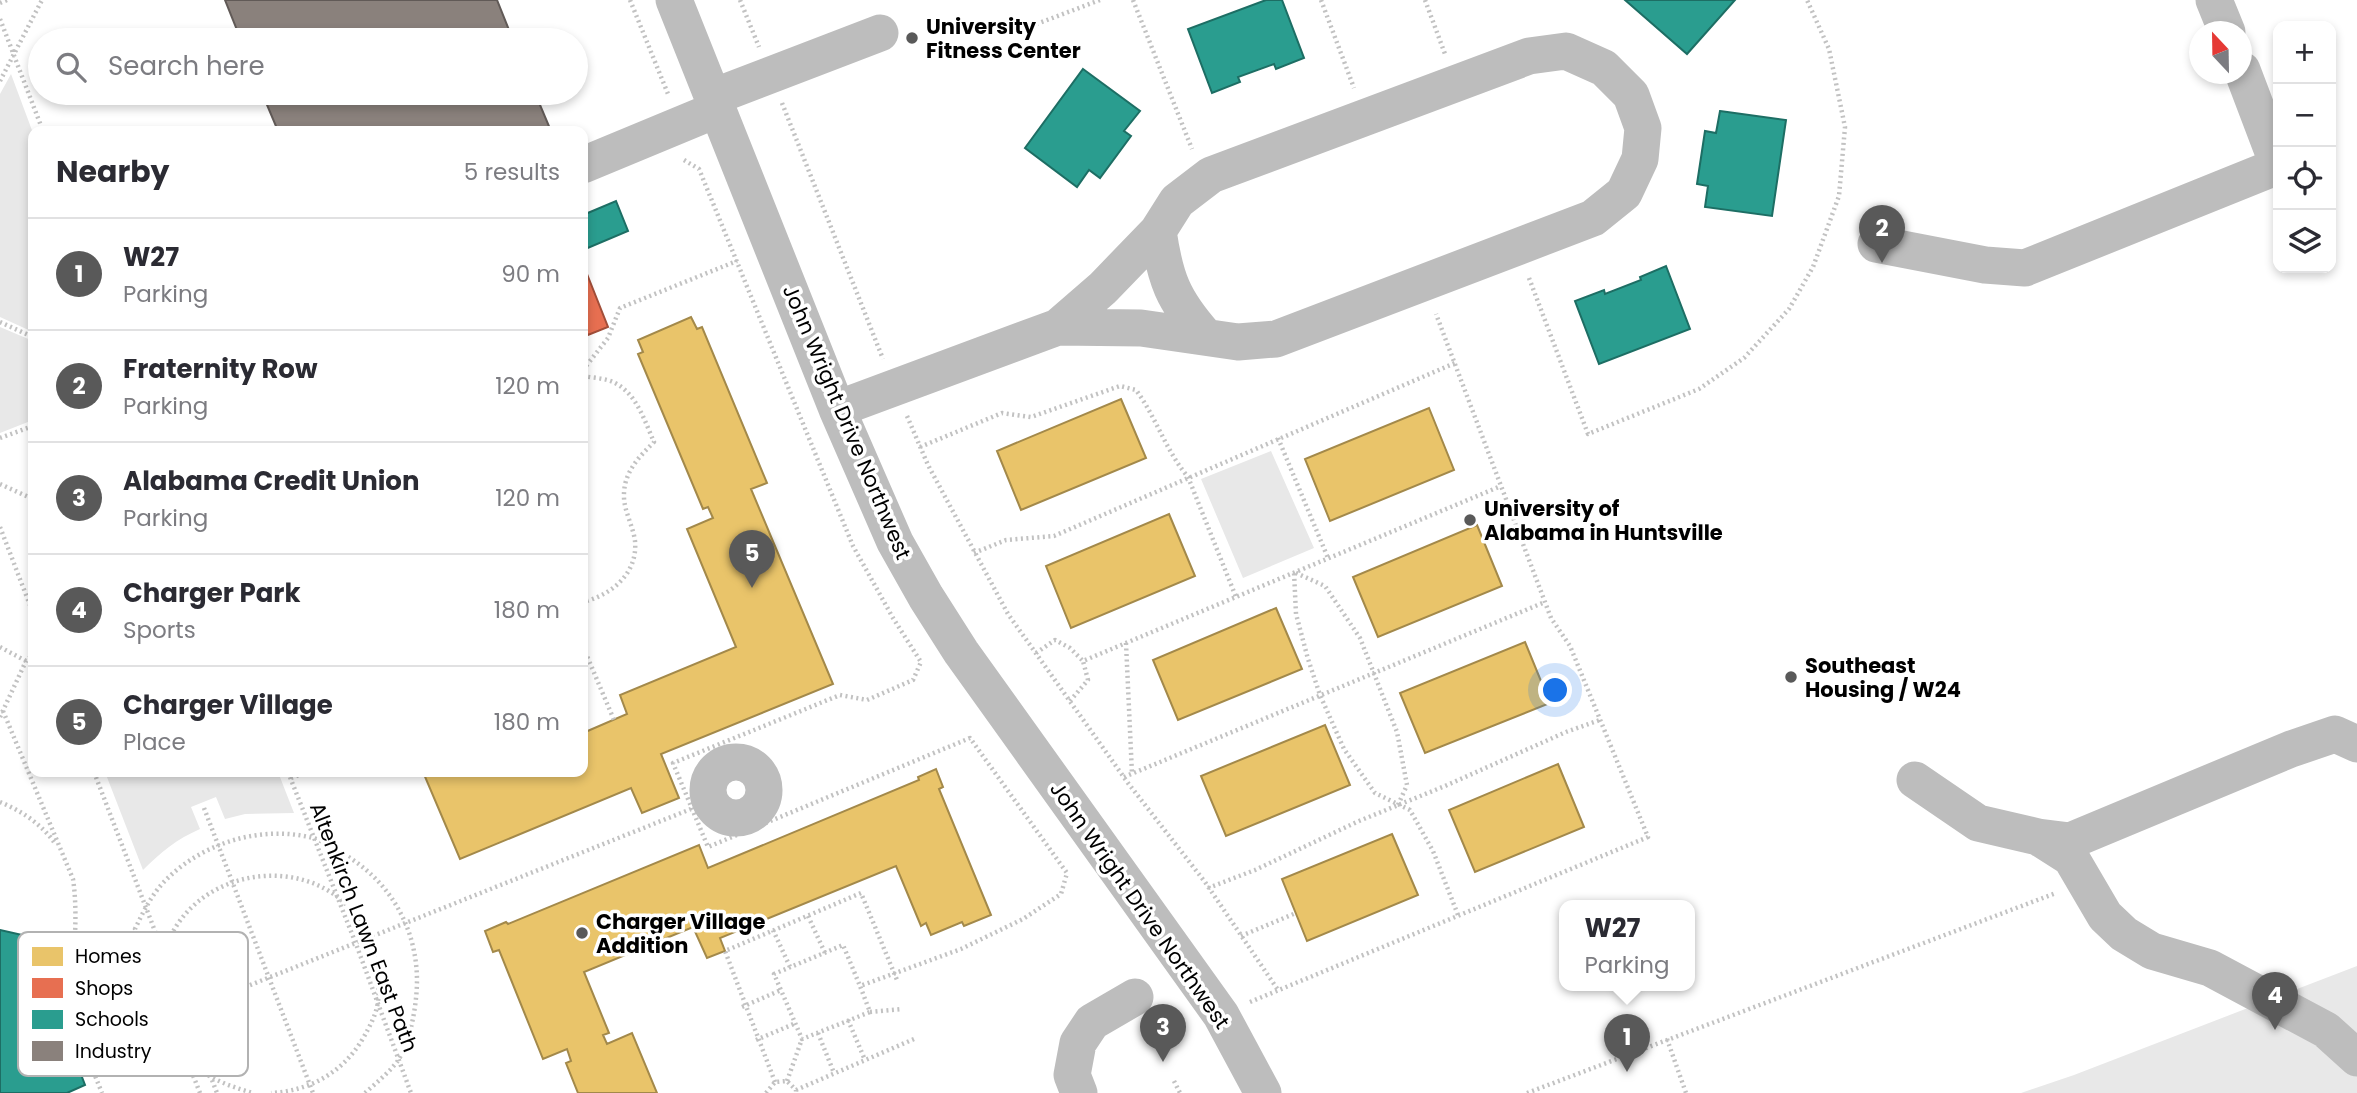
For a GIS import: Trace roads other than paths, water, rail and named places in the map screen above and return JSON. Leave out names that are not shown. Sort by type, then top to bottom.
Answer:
[{"type":"street","name":"John Wright Drive Northwest","points":[[674,0],[837,409],[895,542],[926,597],[1032,754],[1221,1015],[1263,1093]]},
{"type":"street","points":[[2214,0],[2223,21]]},
{"type":"street","points":[[588,163],[624,148],[681,142],[715,103],[770,75],[880,33]]},
{"type":"street","points":[[837,409],[1058,327],[1141,327],[1238,342],[1276,339],[1592,218],[1624,193],[1640,159],[1643,128],[1631,95],[1604,68],[1566,51],[1529,56],[1211,175],[1177,201],[1158,231],[1103,288],[1058,327]]},
{"type":"street","points":[[2247,84],[2273,152]]},
{"type":"street","points":[[1876,244],[1985,265],[2025,268],[2273,167]]},
{"type":"street","points":[[1158,231],[1163,266],[1182,309],[1205,336]]},
{"type":"street","points":[[1915,780],[1979,823],[2038,837],[2070,841],[2291,749],[2335,734],[2357,744]]},
{"type":"street","points":[[2038,837],[2071,858],[2105,916],[2124,934],[2152,951],[2210,968],[2326,1030],[2357,1058]]},
{"type":"street","points":[[1079,1093],[1072,1075],[1078,1043],[1092,1022],[1135,998]]},
{"type":"place","name":"University Fitness Center","points":[[912,38]]},
{"type":"place","name":"Fraternity Row","points":[[1882,263]]},
{"type":"place","name":"University of Alabama in Huntsville","points":[[1470,520]]},
{"type":"place","name":"Charger Village","points":[[752,588]]},
{"type":"place","name":"Southeast Housing / W24","points":[[1791,677]]},
{"type":"place","name":"Charger Village Addition","points":[[582,933]]},
{"type":"place","name":"Charger Park","points":[[2275,1030]]},
{"type":"place","name":"Alabama Credit Union","points":[[1163,1062]]},
{"type":"place","name":"W27","points":[[1627,1072]]}]
